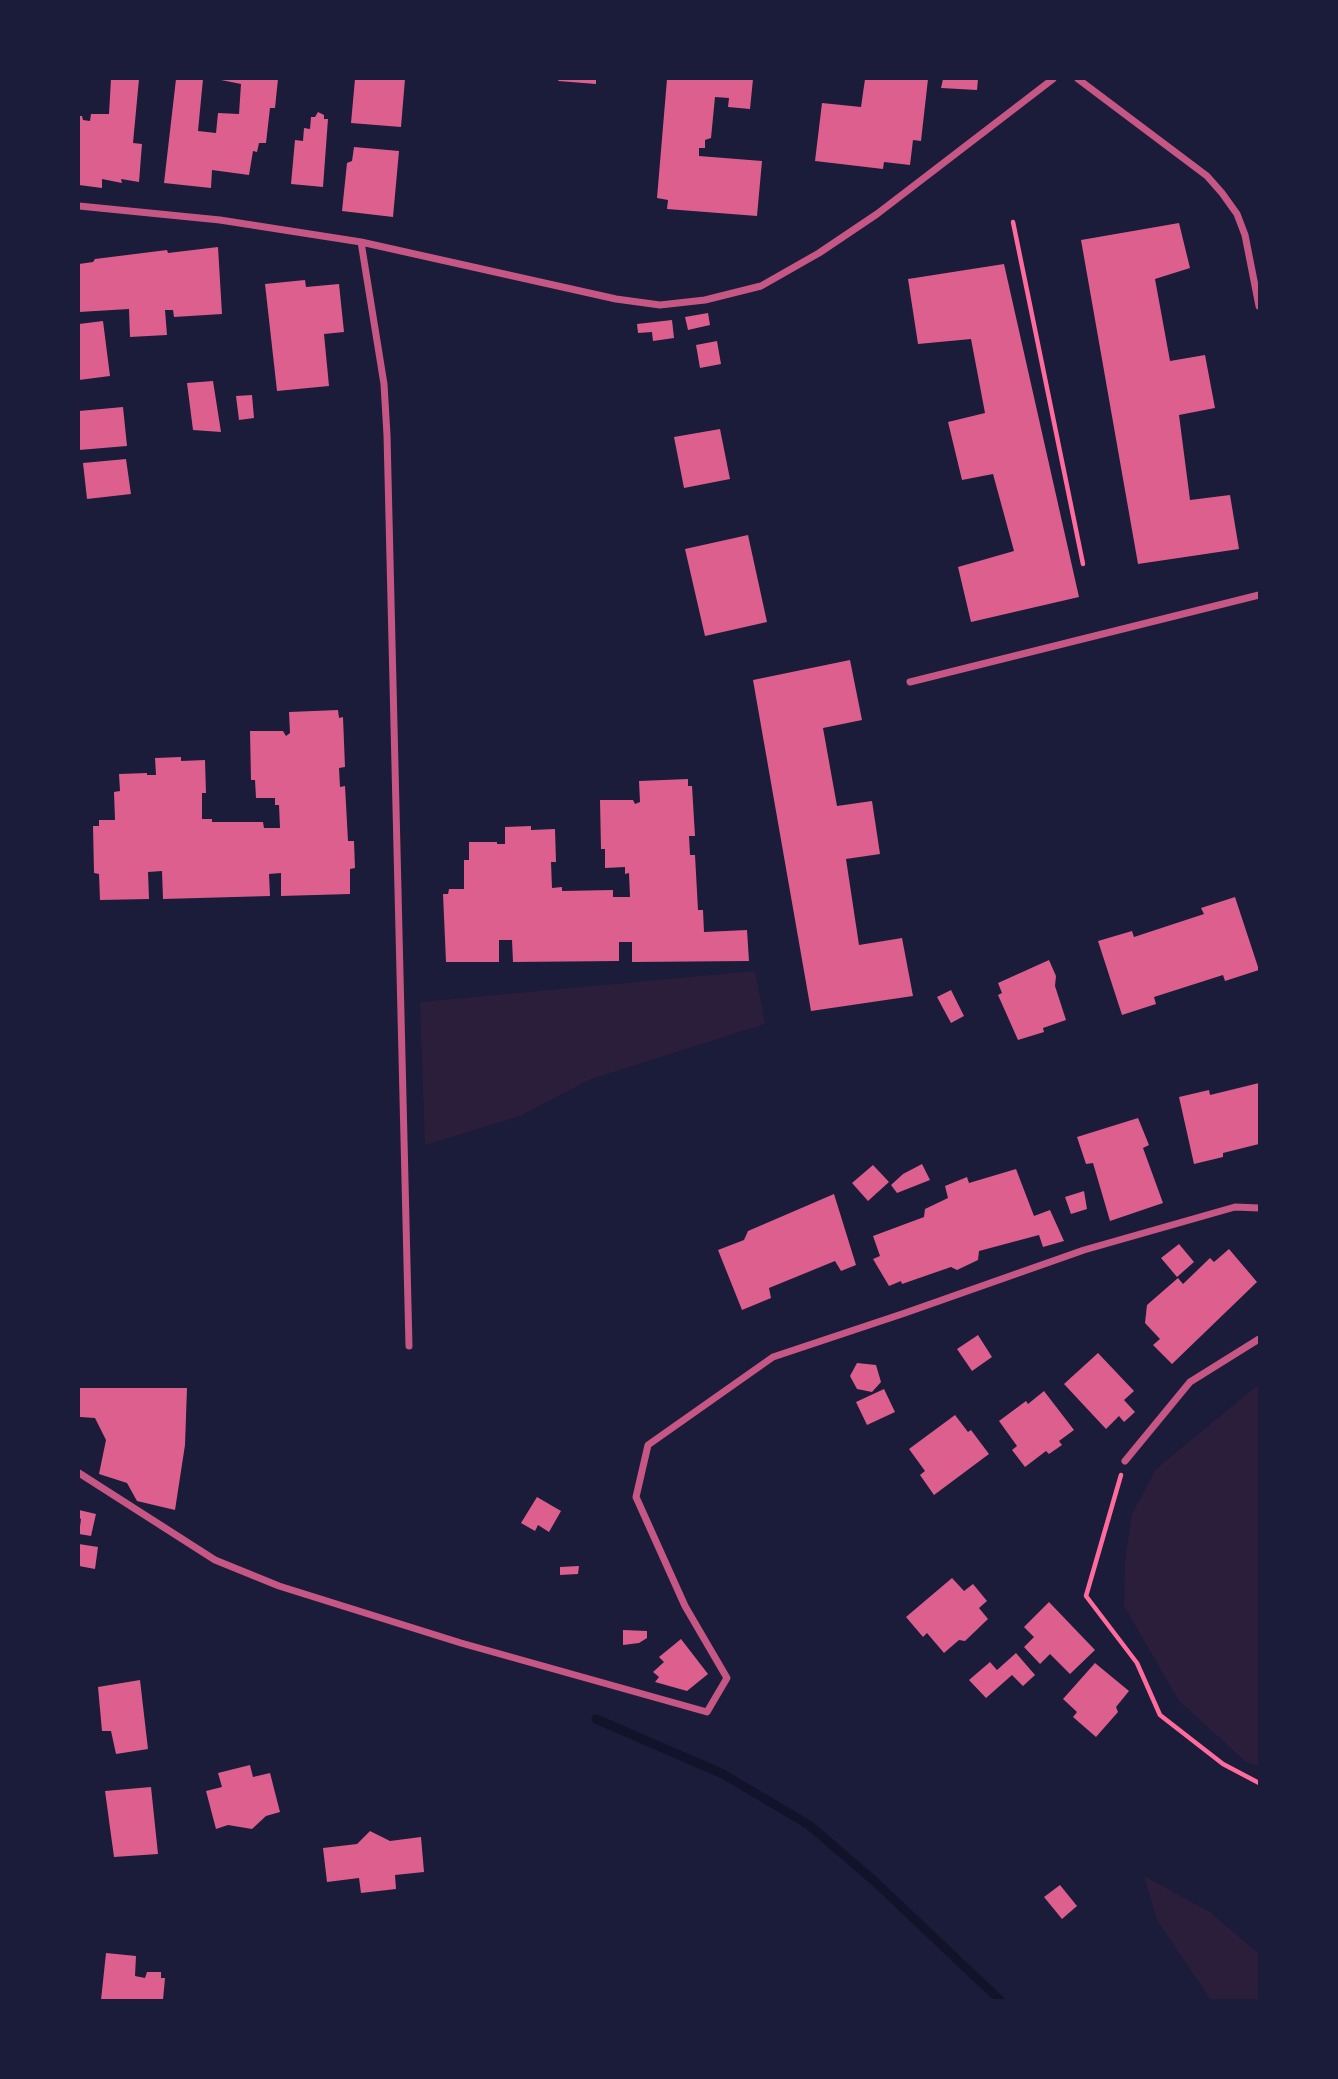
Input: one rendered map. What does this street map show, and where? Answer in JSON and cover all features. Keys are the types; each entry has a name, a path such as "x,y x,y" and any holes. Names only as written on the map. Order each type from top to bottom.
{"street":[{"path":"79,206 220,220 361,242 616,299 660,305 715,298 761,286 819,253 877,214 1053,79"},
{"path":"1078,79 1207,176 1222,193 1237,214 1245,235 1259,306"},
{"path":"361,242 384,384 387,435 409,1346"},
{"path":"910,682 1259,595"},
{"path":"79,1473 215,1560 279,1586 461,1643 707,1712 727,1678 685,1606 636,1497 648,1445 774,1357 1084,1250 1235,1207 1259,1208"},
{"path":"1125,1461 1190,1382 1259,1339"}],"path":[{"path":"1013,222 1083,564"},
{"path":"1125,1461 1086,1596 1137,1662 1160,1715 1223,1764 1259,1783"}],"shaded area":[{"path":"755,971 765,1024 591,1079 520,1116 425,1145 420,1002"},
{"path":"1259,1384 1259,1767 1245,1761 1179,1701 1124,1606 1125,1561 1132,1514 1156,1469"},
{"path":"1144,1876 1210,1912 1259,1954 1259,2000 1211,2000 1157,1920"}],"building":[{"path":"111,79 139,79 133,143 142,144 139,182 121,179 122,183 102,179 102,188 79,185 79,116 90,121 91,114 109,114"},
{"path":"176,79 203,79 198,131 216,133 218,113 239,114 241,84 216,79 278,79 275,108 270,108 266,143 259,143 257,152 253,151 249,175 212,170 211,188 164,183"},
{"path":"355,79 405,79 401,127 351,123"},
{"path":"596,79 596,84 558,81"},
{"path":"667,79 753,79 750,109 728,107 729,98 715,97 711,138 705,140 705,148 699,148 699,156 762,161 757,216 667,209 668,200 657,198"},
{"path":"865,79 928,79 921,141 913,140 910,165 884,162 883,169 815,161 822,103 861,107"},
{"path":"943,79 978,79 977,90 941,88"},
{"path":"318,112 324,115 324,119 328,119 323,187 291,184 295,140 303,141 304,128 310,129 311,117 315,117"},
{"path":"354,147 399,151 393,217 342,211 347,163 352,161"},
{"path":"1179,223 1190,268 1155,279 1170,361 1205,355 1215,408 1179,415 1190,500 1230,495 1239,549 1138,564 1081,240"},
{"path":"218,247 222,314 174,317 173,310 165,310 167,335 130,337 129,309 79,312 79,264 93,262 95,259 167,250 168,253"},
{"path":"1004,264 1079,597 971,622 958,567 1014,551 993,474 962,480 948,422 985,413 971,339 918,344 908,279"},
{"path":"305,280 306,287 339,284 344,332 324,334 329,386 277,391 265,284"},
{"path":"708,313 710,325 688,330 685,317"},
{"path":"672,320 674,338 653,341 652,332 638,333 637,324"},
{"path":"103,321 110,376 79,380 79,324"},
{"path":"717,341 721,364 700,368 696,345"},
{"path":"213,381 221,432 193,430 187,383"},
{"path":"252,395 254,418 239,420 236,396"},
{"path":"123,407 127,446 79,450 79,411"},
{"path":"720,429 730,479 684,488 674,437"},
{"path":"126,459 131,494 87,499 83,463"},
{"path":"748,535 767,622 705,636 685,549"},
{"path":"850,660 862,720 823,728 837,806 872,801 880,854 846,859 859,945 902,938 913,996 811,1011 753,680"},
{"path":"338,710 339,718 343,717 345,767 339,768 340,787 345,786 348,841 354,841 355,868 350,869 350,894 281,896 281,873 269,874 270,896 163,899 162,871 148,872 149,899 100,900 99,874 94,873 93,826 99,826 99,820 115,820 114,792 120,791 119,774 156,775 155,758 205,760 206,793 202,793 202,819 212,819 212,822 263,822 264,828 280,828 279,805 275,805 275,798 256,798 255,780 251,780 250,731 283,731 286,736 290,733 289,712"},
{"path":"688,779 688,786 692,786 695,836 689,836 690,855 695,855 698,910 703,910 704,932 747,930 749,961 632,962 632,942 619,942 619,961 513,962 512,940 499,940 499,962 446,962 443,894 448,894 449,889 464,889 464,860 469,860 469,842 505,844 505,827 555,829 556,862 551,862 552,888 562,887 562,891 613,890 613,897 630,897 629,873 625,874 625,867 605,868 605,849 601,849 600,800 633,800 635,804 640,802 639,781"},
{"path":"1235,897 1259,970 1225,981 1223,975 1154,997 1156,1004 1122,1015 1098,941 1132,931 1134,937 1204,914 1201,908"},
{"path":"1049,960 1056,976 1055,986 1066,1020 1043,1028 1044,1032 1018,1040 998,995 1002,993 998,983"},
{"path":"951,990 964,1016 951,1023 937,997"},
{"path":"1259,1083 1259,1144 1194,1164 1179,1097 1209,1090 1210,1095"},
{"path":"1138,1118 1149,1145 1143,1148 1163,1203 1110,1221 1093,1163 1086,1164 1077,1137"},
{"path":"922,1164 930,1180 897,1193 891,1185 903,1174"},
{"path":"873,1165 889,1182 868,1201 852,1183"},
{"path":"1016,1169 1034,1216 1050,1210 1064,1241 1043,1247 1039,1235 979,1251 978,1260 957,1270 951,1267 889,1286 873,1259 880,1256 873,1236 924,1217 925,1209 948,1198 945,1186 967,1177 969,1183"},
{"path":"1084,1191 1087,1209 1071,1214 1065,1197"},
{"path":"834,1194 856,1265 841,1271 835,1261 769,1288 771,1298 742,1310 718,1250 744,1240 748,1231"},
{"path":"1179,1244 1194,1262 1177,1277 1161,1258"},
{"path":"1229,1249 1257,1282 1172,1364 1153,1345 1160,1339 1145,1323 1147,1305 1178,1278 1183,1284 1210,1258 1214,1262"},
{"path":"978,1335 992,1357 972,1371 957,1349"},
{"path":"1098,1353 1134,1391 1124,1400 1135,1412 1124,1422 1119,1416 1106,1429 1064,1384"},
{"path":"857,1363 876,1365 881,1382 872,1392 857,1389 850,1376"},
{"path":"80,1388 187,1388 185,1445 175,1510 137,1501 127,1483 99,1474 106,1440 95,1418 80,1417"},
{"path":"884,1389 895,1412 867,1425 856,1402"},
{"path":"1044,1391 1074,1430 1059,1441 1062,1445 1049,1454 1046,1451 1025,1467 1012,1450 1017,1446 999,1421"},
{"path":"955,1415 968,1432 971,1430 989,1454 934,1495 920,1475 925,1471 909,1449"},
{"path":"537,1497 561,1511 549,1532 538,1525 535,1531 521,1523"},
{"path":"79,1510 96,1514 91,1536 79,1534"},
{"path":"79,1544 98,1547 95,1569 79,1566"},
{"path":"579,1566 578,1574 560,1575 560,1567"},
{"path":"952,1578 964,1591 973,1584 987,1601 979,1608 988,1619 965,1641 959,1640 944,1653 927,1633 923,1637 906,1617"},
{"path":"1049,1602 1095,1650 1070,1674 1050,1654 1040,1664 1024,1647 1034,1637 1024,1627"},
{"path":"623,1630 647,1631 647,1638 639,1643 623,1645"},
{"path":"681,1639 708,1674 687,1691 655,1682 659,1677 653,1672 664,1662 659,1657"},
{"path":"1016,1653 1035,1675 1023,1686 1012,1675 986,1698 969,1680 990,1662 997,1670"},
{"path":"1095,1663 1129,1691 1116,1707 1118,1712 1096,1737 1073,1717 1077,1712 1063,1699"},
{"path":"140,1680 148,1749 116,1754 111,1731 102,1731 98,1687"},
{"path":"250,1765 253,1777 270,1773 280,1812 266,1816 252,1829 228,1825 216,1829 206,1791 222,1787 218,1773"},
{"path":"151,1787 158,1854 114,1857 105,1791"},
{"path":"370,1831 390,1841 421,1837 424,1872 395,1875 396,1889 361,1893 359,1878 327,1882 323,1848 357,1844"},
{"path":"1060,1885 1077,1906 1062,1919 1044,1897"},
{"path":"106,1953 136,1956 135,1976 145,1978 147,1972 161,1972 161,1978 165,1978 163,2000 101,2000"}],"waterway":[{"path":"596,1719 723,1774 809,1825 872,1879 1000,2000"}]}
